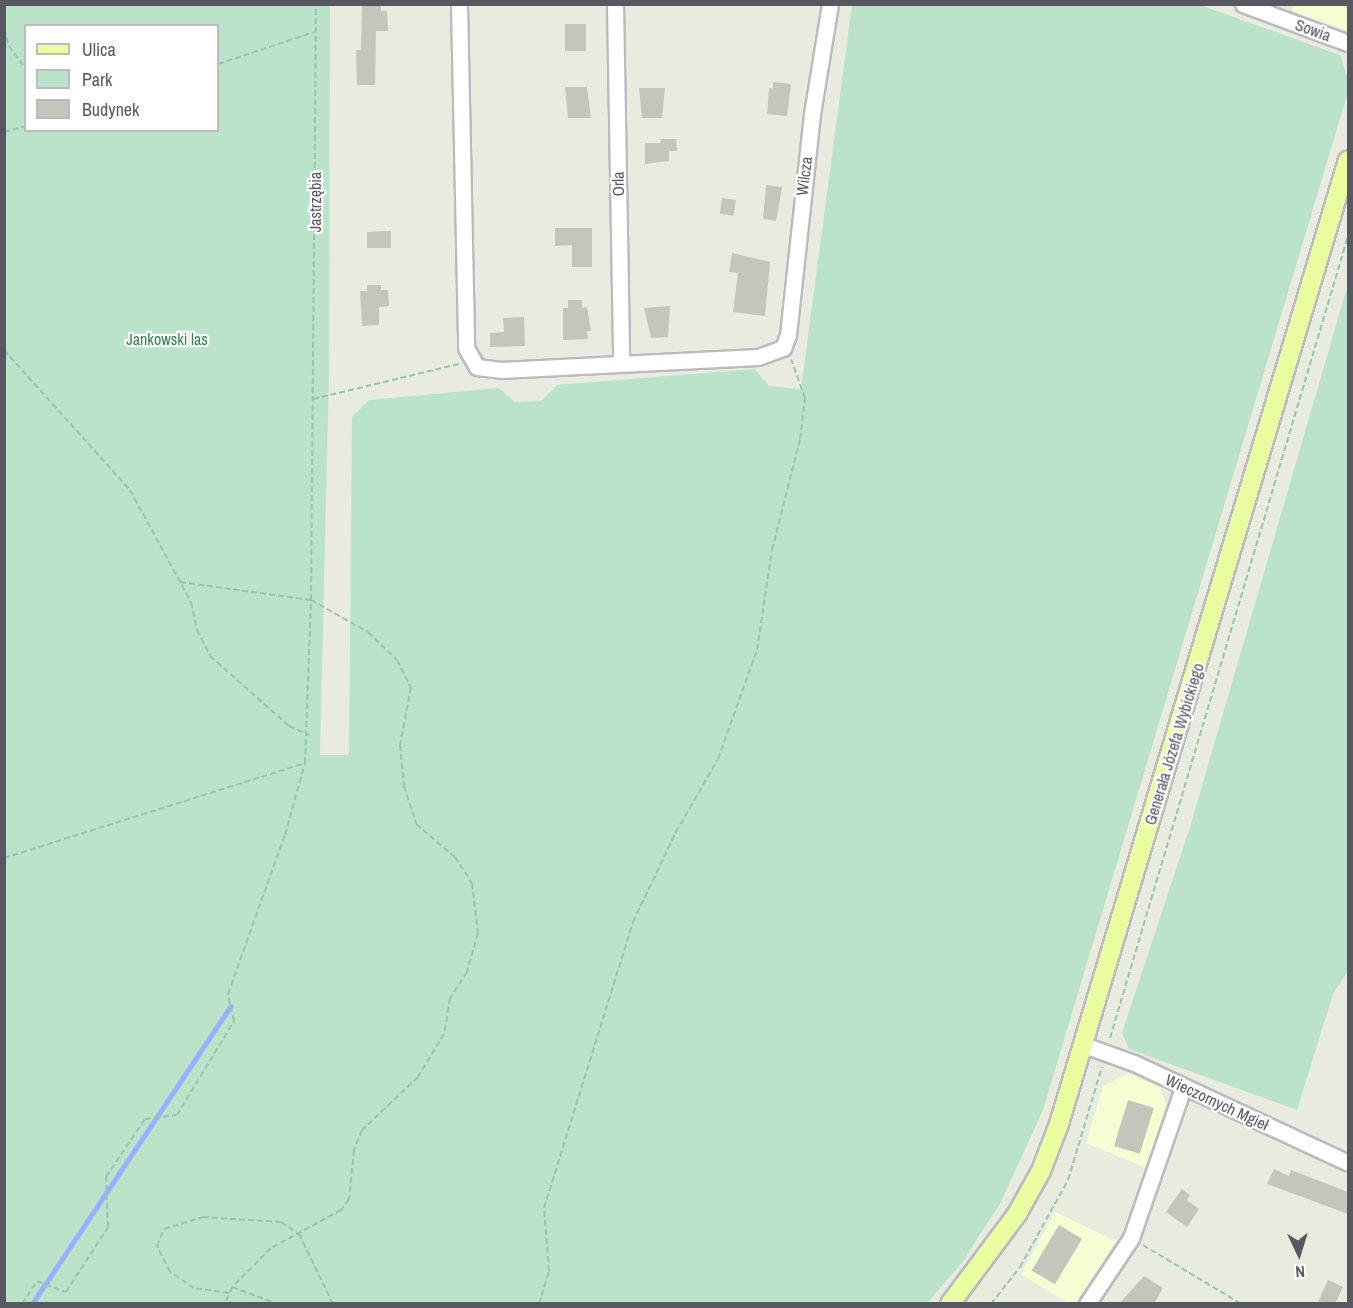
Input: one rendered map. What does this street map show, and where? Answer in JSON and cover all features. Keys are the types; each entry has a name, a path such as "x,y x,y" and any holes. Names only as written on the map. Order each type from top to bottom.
{"main road":[{"name":"Generała Józefa Wybickiego","path":"950,1304 1000,1239 1041,1171 1084,1046 1348,160"}],"street":[{"path":"459,4 466,348 471,362 485,369 501,370 758,357 783,348"},
{"name":"Orla","path":"615,4 621,363"},
{"name":"Wilcza","path":"783,348 788,335 811,125 830,4"},
{"name":"Sowia","path":"1243,4 1348,43"},
{"name":"Wieczornych Mgieł","path":"1084,1046 1106,1052 1348,1162"},
{"path":"1087,1304 1131,1238 1183,1088"}],"path":[{"name":"Jastrzębia","path":"22,1304 38,1281 66,1292 108,1227 106,1177 146,1119 177,1115 234,1021 228,994 281,846 305,763 309,735 314,399 316,4"},
{"path":"4,29 9,46 24,66"},
{"path":"219,64 316,32"},
{"path":"4,132 24,127"},
{"path":"991,1304 1020,1267 1068,1180 1348,236"},
{"path":"539,1304 549,1271 544,1208 633,922 676,832 718,759 757,650 772,550 800,439 805,398 796,368 783,348"},
{"path":"4,350 130,490 180,582 210,656 290,726 309,735"},
{"path":"314,399 471,362"},
{"path":"180,582 311,600 368,632 397,660 411,687 400,745 404,786 416,824 455,858 472,883 478,933 467,972 450,998 444,1034 418,1077 363,1130 354,1150 349,1199 341,1210 271,1248 232,1287 225,1304"},
{"path":"4,858 305,763"},
{"path":"229,1293 194,1288 170,1272 157,1246 164,1229 203,1217 281,1222 299,1234 333,1304"},
{"path":"1131,1238 1241,1304"},
{"path":"232,1287 278,1304"}],"shaded area":[{"path":"1294,5 1348,5 1348,31 1292,11"},
{"path":"1128,1073 1160,1088 1166,1104 1147,1168 1086,1143 1103,1086"},
{"path":"1055,1212 1116,1241 1076,1303 1068,1303 1021,1274"}],"green space":[{"name":"Jankowski las","path":"5,4 330,5 329,376 320,755 349,755 352,417 369,400 499,388 515,402 541,401 557,385 755,369 769,386 801,389 852,5 1200,5 1340,55 1348,78 1348,92 1043,1110 1001,1202 961,1264 927,1303 5,1303"},
{"path":"1348,284 1348,971 1333,994 1297,1110 1129,1049 1122,1033 1190,827"}],"building":[{"path":"362,4 381,4 381,11 387,11 388,31 376,31 375,85 357,85 356,50 361,50"},
{"path":"565,24 586,24 586,51 565,51"},
{"path":"773,82 791,84 787,116 767,114 769,88 773,89"},
{"path":"565,87 587,87 591,118 568,118"},
{"path":"639,88 665,88 662,118 642,118"},
{"path":"660,139 676,139 677,151 669,151 669,161 645,164 645,143 661,143"},
{"path":"766,185 782,187 776,221 763,219"},
{"path":"722,198 736,200 734,216 720,214"},
{"path":"555,228 592,228 592,267 572,267 572,245 555,246"},
{"path":"391,231 391,248 367,248 367,232"},
{"path":"732,253 770,262 765,316 733,312 738,273 729,272"},
{"path":"367,285 381,285 381,290 388,290 389,306 379,307 379,325 362,326 360,291 367,291"},
{"path":"568,300 582,300 582,308 587,307 591,331 587,331 588,339 563,340 563,308 568,308"},
{"path":"670,306 668,337 651,338 644,308"},
{"path":"524,317 525,346 490,347 490,333 504,332 503,318"},
{"path":"1128,1100 1154,1108 1140,1154 1114,1146"},
{"path":"1274,1169 1289,1176 1291,1170 1348,1192 1348,1214 1267,1184"},
{"path":"1182,1189 1190,1195 1187,1200 1199,1209 1187,1227 1166,1212"},
{"path":"1059,1225 1082,1239 1055,1284 1032,1270"},
{"path":"1144,1276 1163,1288 1154,1304 1119,1304"},
{"path":"1328,1280 1343,1287 1335,1304 1317,1304"}],"waterway":[{"path":"32,1304 231,1006"}]}
